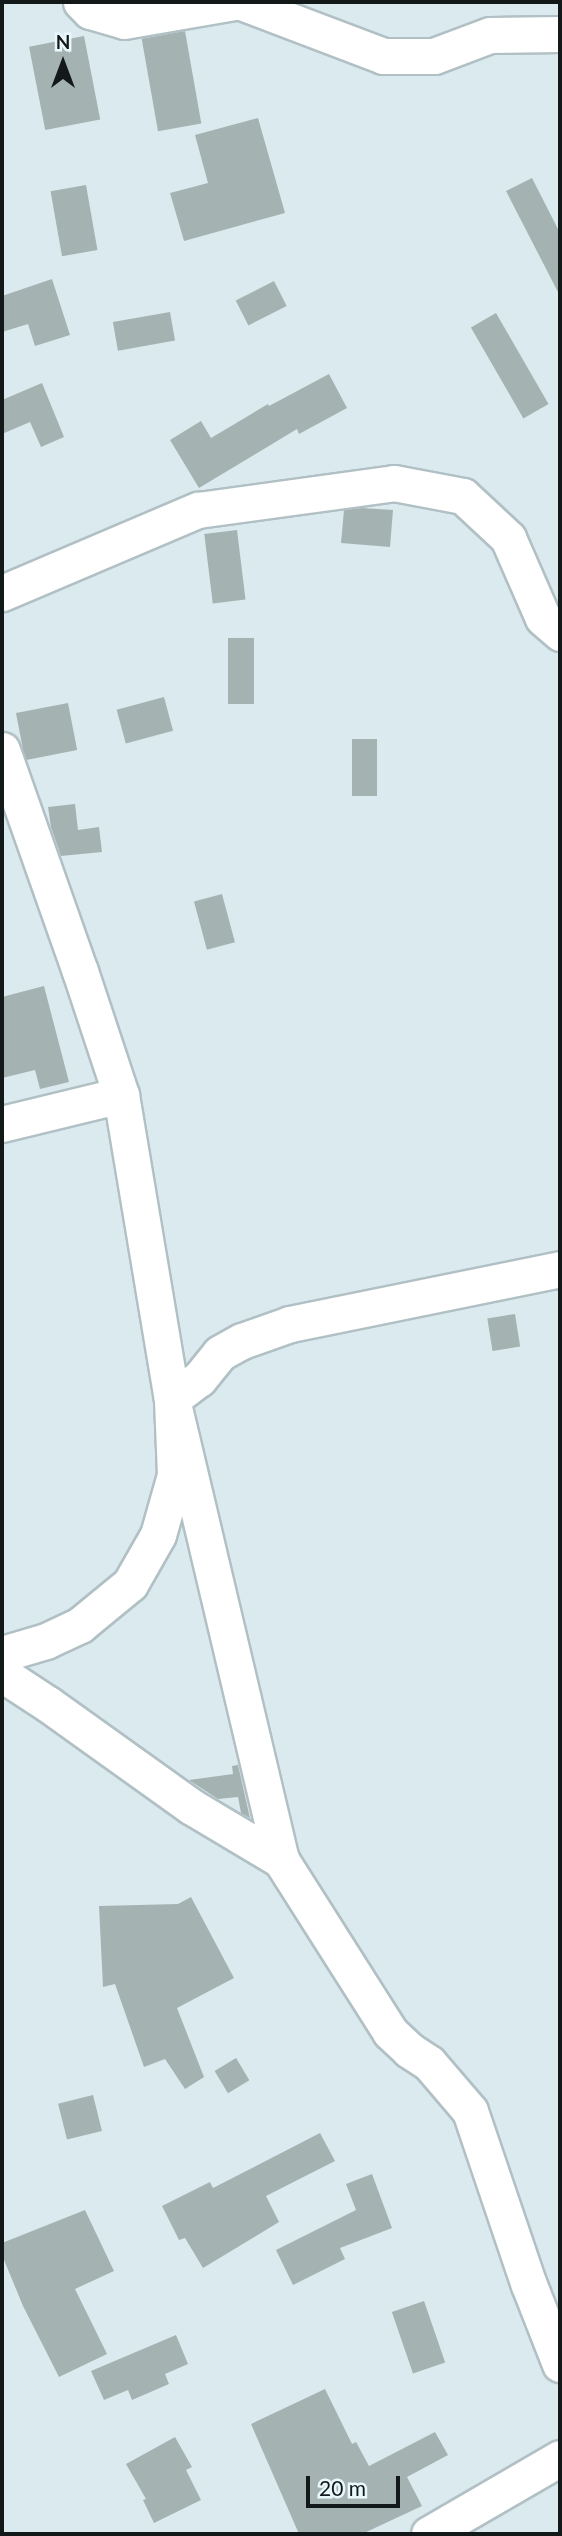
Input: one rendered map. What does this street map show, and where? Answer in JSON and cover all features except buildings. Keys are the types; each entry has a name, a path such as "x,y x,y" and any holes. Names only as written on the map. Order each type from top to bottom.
{"street":[{"path":"81,2 90,11 124,21 234,2"},
{"path":"241,2 383,56 434,56 490,35 560,34"},
{"path":"2,593 198,510 394,483 463,496 508,538 543,618 560,633"},
{"path":"2,750 121,1095 172,1399 281,1860 390,2032 409,2050 429,2063 470,2111 529,2285 560,2364"},
{"path":"2,1124 121,1095"},
{"path":"172,1399 199,1378 220,1353 242,1341 290,1324 560,1269"},
{"path":"2,1654 46,1642 80,1625 130,1584 158,1535 175,1475 172,1399"},
{"path":"2,1674 192,1807 281,1860"},
{"path":"429,2534 560,2458"}]}
